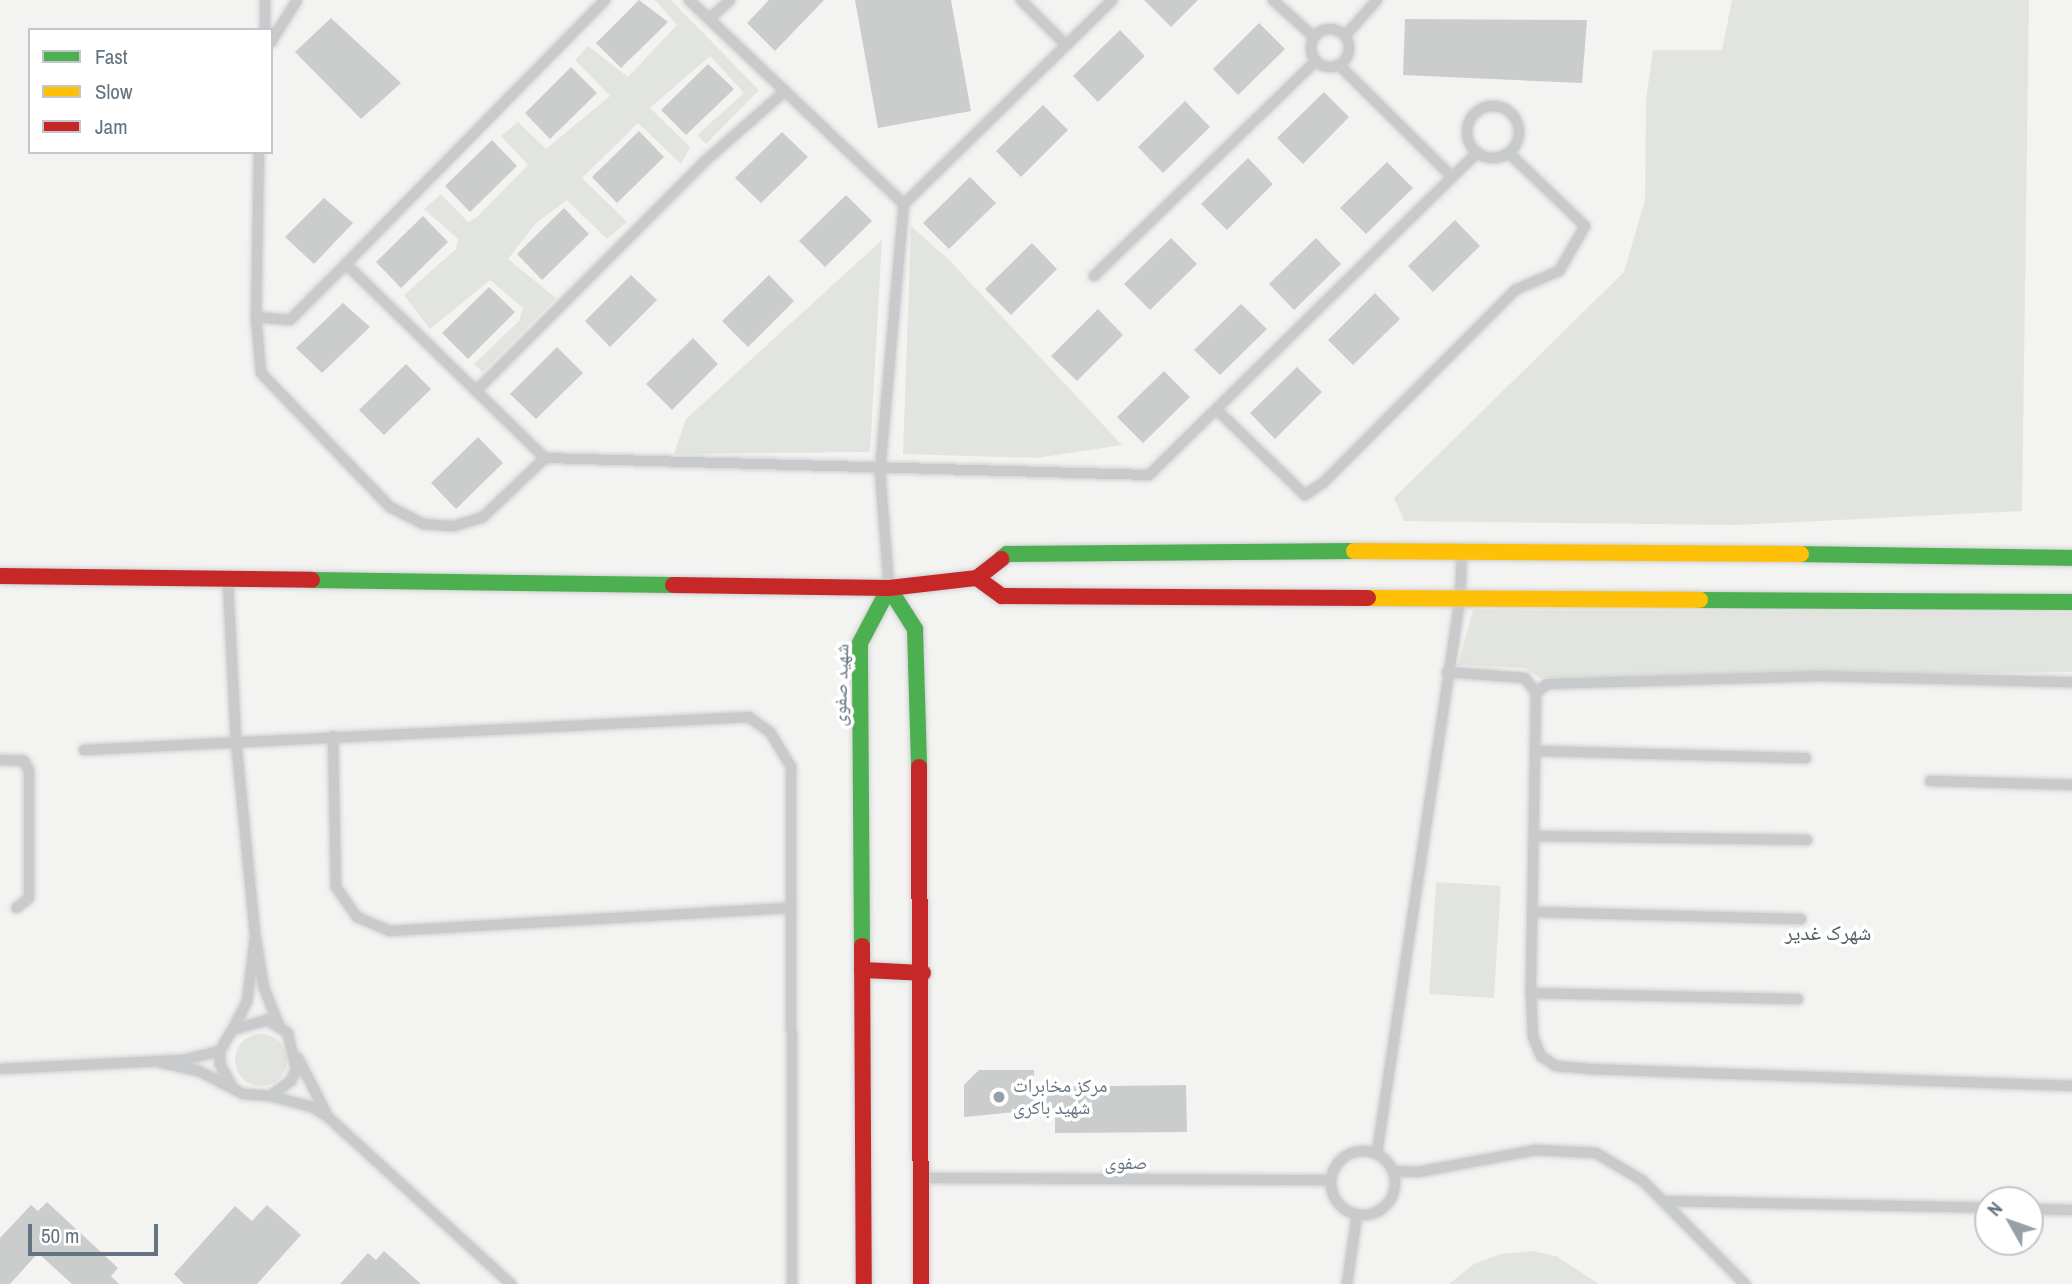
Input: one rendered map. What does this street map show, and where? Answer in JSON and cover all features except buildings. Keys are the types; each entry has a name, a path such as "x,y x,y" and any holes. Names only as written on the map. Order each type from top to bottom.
{"street":[{"path":"0,576 889,588 976,578 1007,554 1462,550 2072,558"},
{"path":"976,578 1002,596 2072,602"},
{"path":"889,588 915,629 923,973 921,1284"},
{"name":"شهید صفوی","path":"864,1284 860,643 889,588"},
{"path":"862,970 923,973"}],"lane":[{"path":"265,0 265,28"},
{"path":"273,39 297,0"},
{"path":"256,317 290,320 605,0"},
{"path":"689,0 904,204"},
{"path":"709,19 730,0"},
{"path":"1021,0 1066,46"},
{"path":"889,588 880,471 904,204 1112,0"},
{"path":"1273,0 1314,37"},
{"path":"1346,35 1377,0"},
{"path":"1316,61 1311,49 1314,37 1330,28 1346,35"},
{"path":"1339,65 1349,52 1346,35"},
{"path":"1316,61 1339,65 1451,176"},
{"path":"1094,276 1316,61"},
{"path":"476,391 704,162 785,91"},
{"path":"1490,105 1507,108 1518,121 1519,138 1509,153 1493,158 1477,153 1466,128 1474,113 1490,105"},
{"path":"346,264 545,458 880,471 1149,475 1218,411 1477,153"},
{"path":"1218,411 1305,495 1323,483 1516,290 1559,271 1585,226 1509,153"},
{"path":"258,154 256,317 261,373 390,507 423,524 454,526 484,517 545,458"},
{"path":"1377,1153 1347,1155 1330,1180 1334,1199 1357,1215 1376,1213 1391,1199 1393,1171 1377,1153 1460,599 1462,550"},
{"path":"228,579 236,740 255,934 264,988 279,1025 328,1117"},
{"path":"1447,672 1505,673 1525,678 1536,693 1531,993 1533,1037 1541,1056 1556,1066 2072,1086"},
{"path":"1536,693 1547,684 1820,676 2072,682"},
{"path":"84,750 236,740 749,717 778,740 791,767 792,1284"},
{"path":"332,736 336,887 357,917 390,931 791,908"},
{"path":"1537,751 1806,758"},
{"path":"0,760 24,761 29,771 29,898 16,908"},
{"path":"1930,781 2072,785"},
{"path":"1534,836 1807,840"},
{"path":"1532,912 1801,919"},
{"path":"232,1087 220,1065 220,1051 247,1002 255,934"},
{"path":"1531,993 1798,999"},
{"path":"232,1030 255,1020 279,1025"},
{"path":"0,1069 159,1062 220,1051"},
{"path":"270,1096 291,1081 297,1056"},
{"path":"159,1062 232,1087 243,1094 270,1096 312,1107 328,1117 511,1284"},
{"path":"1393,1171 1418,1172 1535,1150 1597,1153 1643,1181 1745,1284"},
{"name":"صفوی","path":"922,1178 1330,1180"},
{"path":"1662,1201 1974,1208"},
{"path":"2044,1209 2072,1210"},
{"path":"1347,1284 1357,1215"}],"shaded area":[{"path":"655,0 671,0 759,90 706,144 697,135 744,93 710,56 650,108 690,147 681,164 638,123 582,178 627,222 607,239 567,200 536,223 508,259 556,298 483,372 474,364 519,321 523,308 490,280 430,329 404,295 456,249 458,239 424,209 441,194 468,222 477,217 528,165 501,136 518,122 546,149 610,96 575,60 588,46 628,77 677,25"},
{"path":"1732,0 2029,0 2022,511 1736,525 1404,521 1394,498 1624,272 1645,200 1646,101 1653,50 1722,50"},
{"path":"911,226 949,260 1122,445 1037,458 903,454"},
{"path":"882,240 870,452 674,454 686,419"},
{"path":"1473,610 2072,613 2072,672 1540,678 1525,668 1458,665"},
{"path":"1436,882 1501,886 1494,998 1429,994"},
{"path":"261,1034 271,1036 279,1042 285,1050 285,1070 279,1078 271,1084 261,1086 251,1084 243,1078 237,1070 235,1060 237,1050 243,1042 251,1036"},
{"path":"1532,1251 1556,1256 1599,1284 1449,1284 1474,1264 1501,1254"}],"traffic: fast":[{"path":"1001,559 1007,554 1354,551"},
{"path":"1801,554 2072,558"},
{"path":"312,580 673,585"},
{"path":"862,946 860,643 889,588 915,629 919,767"},
{"path":"1700,600 2072,602"}],"traffic: slow":[{"path":"1354,551 1801,554"},
{"path":"1368,598 1700,600"}],"traffic: jam":[{"path":"673,585 889,588 977,578 1001,559"},
{"path":"0,576 312,580"},
{"path":"977,578 1002,596 1368,598"},
{"path":"919,767 921,1284"},
{"path":"862,946 864,1284"},
{"path":"862,970 923,973"}],"place":[{"name":"مرکز مخابرات شهید باکری","path":"999,1097"}],"district":[{"name":"شهرک غدیر","path":"1828,933"}]}
